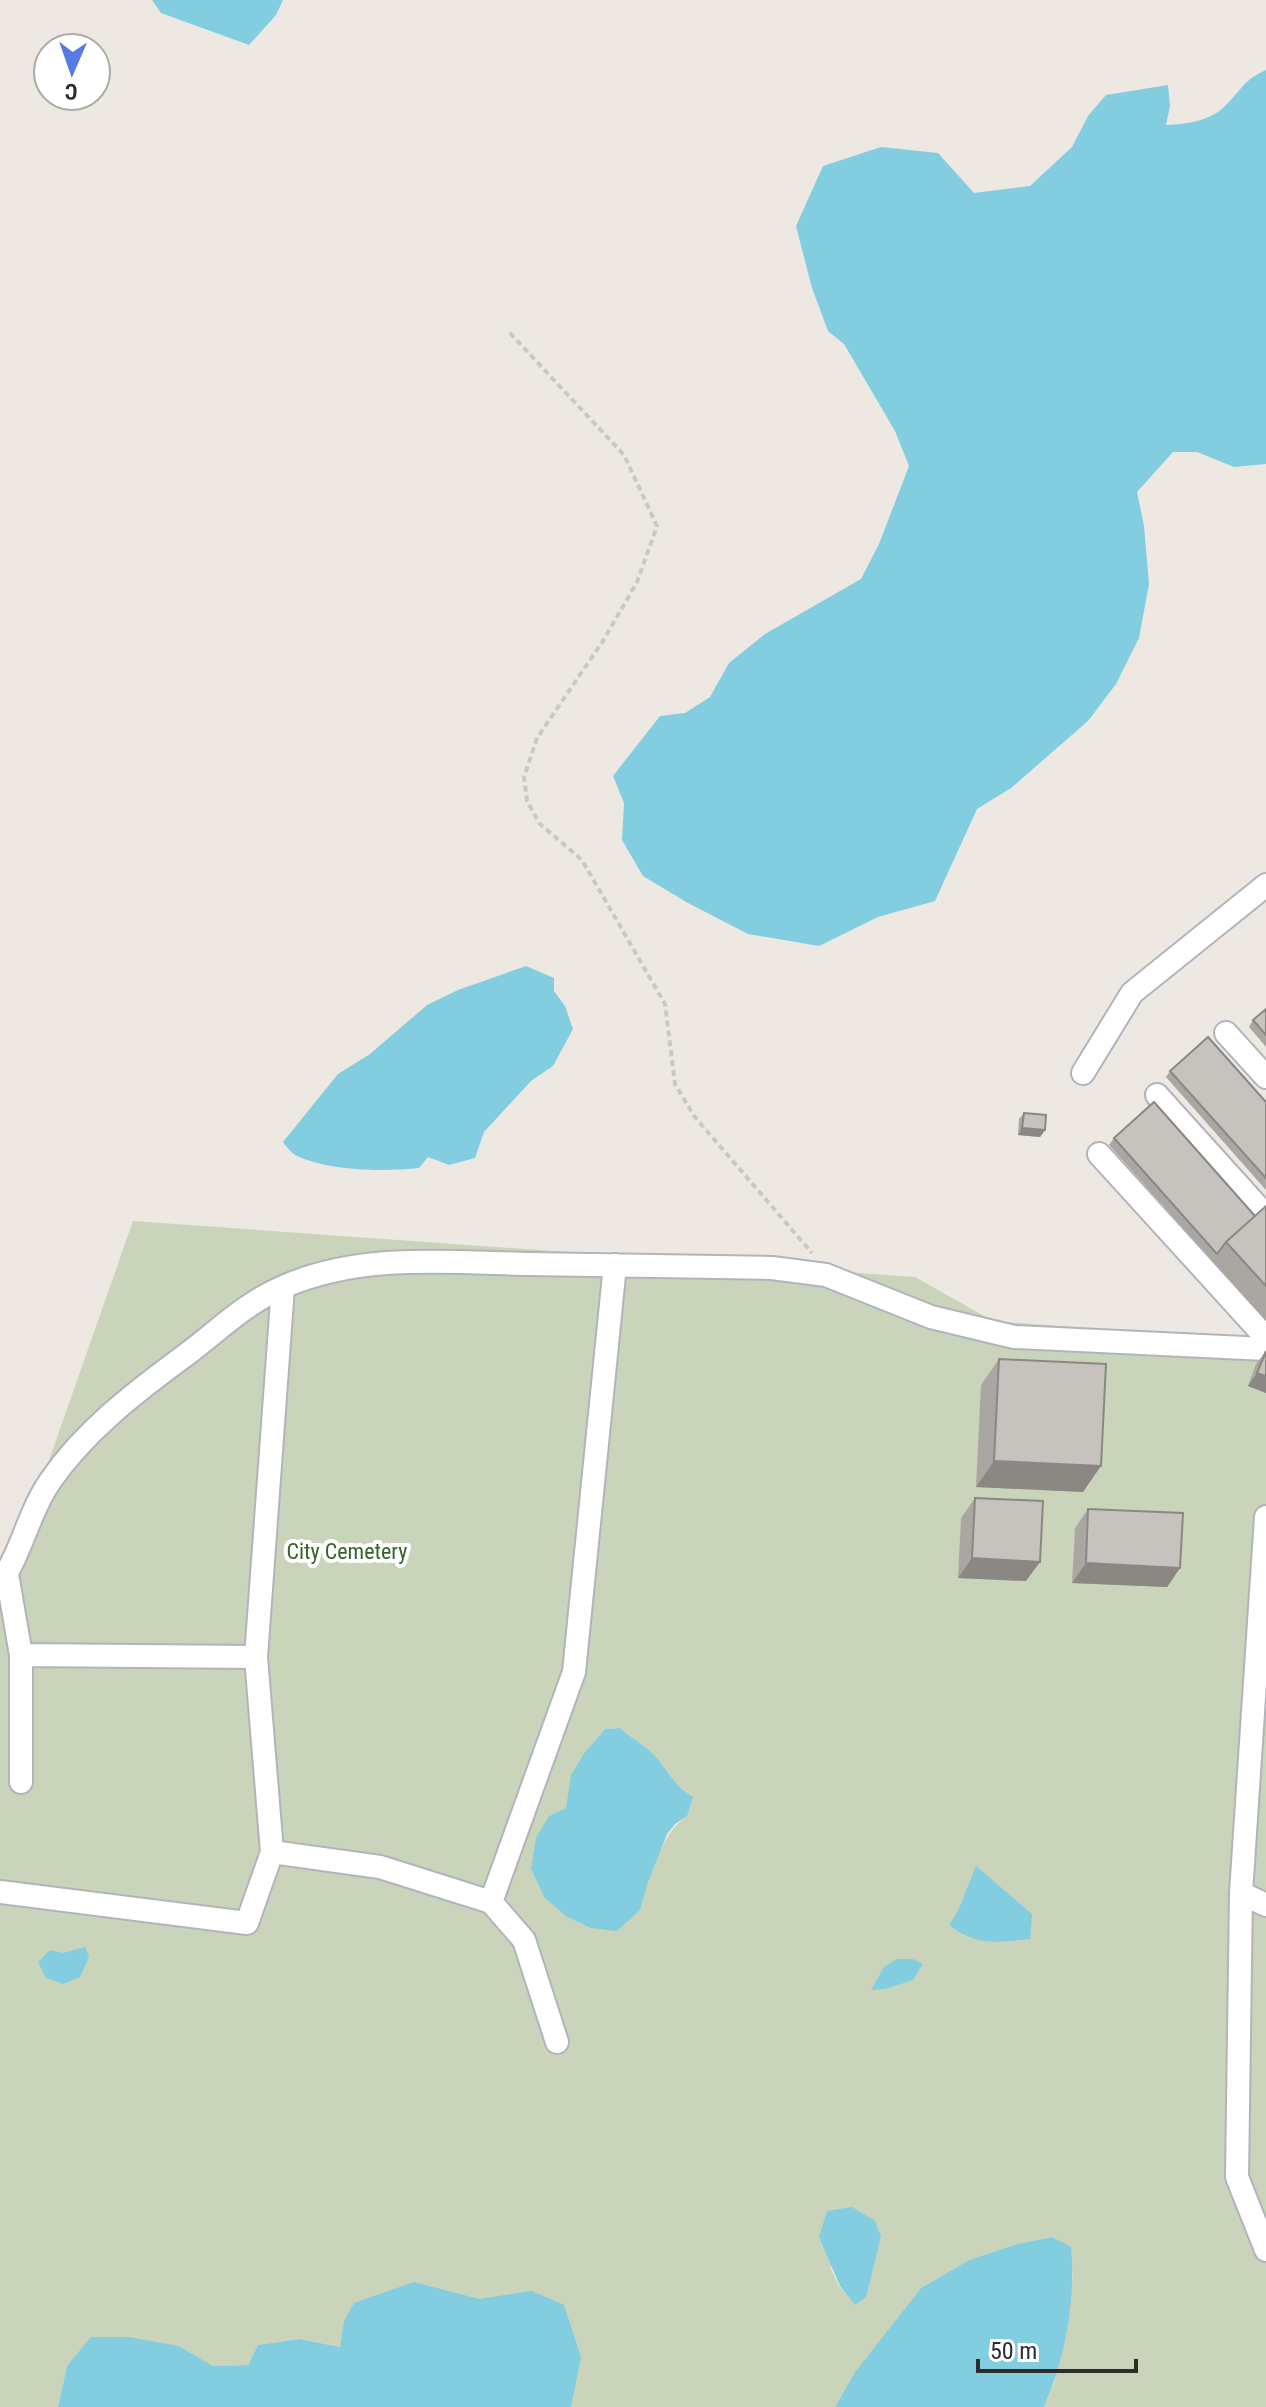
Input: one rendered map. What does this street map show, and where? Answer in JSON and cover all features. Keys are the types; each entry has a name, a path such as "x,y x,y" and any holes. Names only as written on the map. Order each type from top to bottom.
{"lane":[{"path":"1083,1073 1132,993 1266,885"},
{"path":"1226,1033 1266,1077"},
{"path":"1157,1095 1266,1216"},
{"path":"1099,1154 1266,1334"},
{"path":"21,1782 21,1655 3,1578 50,1480 83,1440 144,1386 211,1337 244,1307 283,1287 338,1268 405,1262 772,1268 826,1275 931,1317 1014,1337 1266,1349"},
{"path":"491,1902 574,1672 615,1265"},
{"path":"0,1892 247,1923 272,1852 256,1657 283,1287"},
{"path":"1266,1517 1241,1893 1237,2177 1266,2250"},
{"path":"21,1655 256,1657"},
{"path":"272,1852 380,1867 491,1902 524,1940 557,2042"},
{"path":"1241,1893 1266,1905"}],"path":[{"path":"510,333 624,455 657,526 637,582 603,641 537,738 524,777 527,801 540,824 582,860 665,1004 675,1084 694,1116 805,1245 826,1275"}],"green space":[{"name":"City Cemetery","path":"133,1221 915,1277 993,1321 1266,1339 1266,2407 1044,2407 1054,2383 1067,2327 1073,2274 1052,2237 1017,2244 969,2260 921,2288 855,2372 835,2407 571,2407 532,2292 479,2300 450,2294 344,2321 340,2347 300,2339 258,2345 248,2365 213,2366 179,2346 67,2366 58,2407 0,2407 0,1600","holes":["620,1728 663,1765 687,1816 663,1845 640,1910 549,1816 566,1808 585,1752 605,1729","958,1912 1030,1939 949,1925","881,2238 873,2265 855,2304 839,2286 830,2267"]}],"water":[{"path":"152,0 283,0 276,15 249,45 161,13"},
{"path":"1266,70 1266,464 1234,467 1197,452 1173,452 1137,492 1144,526 1149,584 1139,638 1116,684 1088,721 1011,788 977,809 935,901 878,917 819,946 748,934 643,876 622,840 624,803 613,776 660,716 685,713 710,697 729,663 765,634 861,579 879,544 909,466 895,431 844,344 828,331 812,288 796,226 823,166 881,147 938,153 974,193 1030,186 1072,147 1088,116 1106,95 1168,85 1170,106 1166,125 1191,122 1221,110 1248,81"},
{"path":"526,966 554,978 554,991 565,1006 573,1029 553,1066 531,1081 484,1132 475,1158 449,1165 428,1157 419,1168 357,1169 310,1161 295,1155 283,1142 338,1074 370,1054 427,1005 458,990"},
{"path":"620,1728 650,1751 680,1787 693,1797 687,1816 667,1834 640,1910 617,1931 591,1928 566,1916 545,1898 531,1869 536,1838 549,1816 566,1808 571,1775 585,1752 605,1729"},
{"path":"976,1866 1032,1914 1030,1939 978,1940 949,1925"},
{"path":"85,1947 89,1957 80,1977 63,1984 46,1978 38,1962 50,1950 63,1953"},
{"path":"897,1959 913,1959 923,1964 913,1980 871,1990 884,1967"},
{"path":"852,2207 875,2221 881,2237 866,2297 855,2305 840,2286 819,2237 827,2211"},
{"path":"1052,2237 1071,2247 1072,2288 1063,2349 1044,2407 835,2407 855,2372 921,2288 969,2260 1017,2244"},
{"path":"414,2282 479,2299 532,2291 564,2305 581,2357 571,2407 58,2407 67,2366 91,2337 129,2337 179,2346 213,2366 248,2365 258,2345 300,2339 340,2347 344,2321 354,2303"}],"building":[{"path":"1266,1009 1266,1035 1253,1020"},
{"path":"1208,1037 1266,1102 1266,1178 1170,1071"},
{"path":"1154,1102 1255,1216 1217,1254 1114,1138"},
{"path":"1024,1113 1046,1115 1045,1130 1022,1128"},
{"path":"1266,1206 1266,1286 1226,1242"},
{"path":"1266,1351 1266,1376 1257,1373"},
{"path":"999,1359 1106,1364 1101,1466 994,1461"},
{"path":"975,1498 1043,1501 1040,1562 972,1558"},
{"path":"1088,1509 1183,1513 1180,1568 1086,1563"}]}
